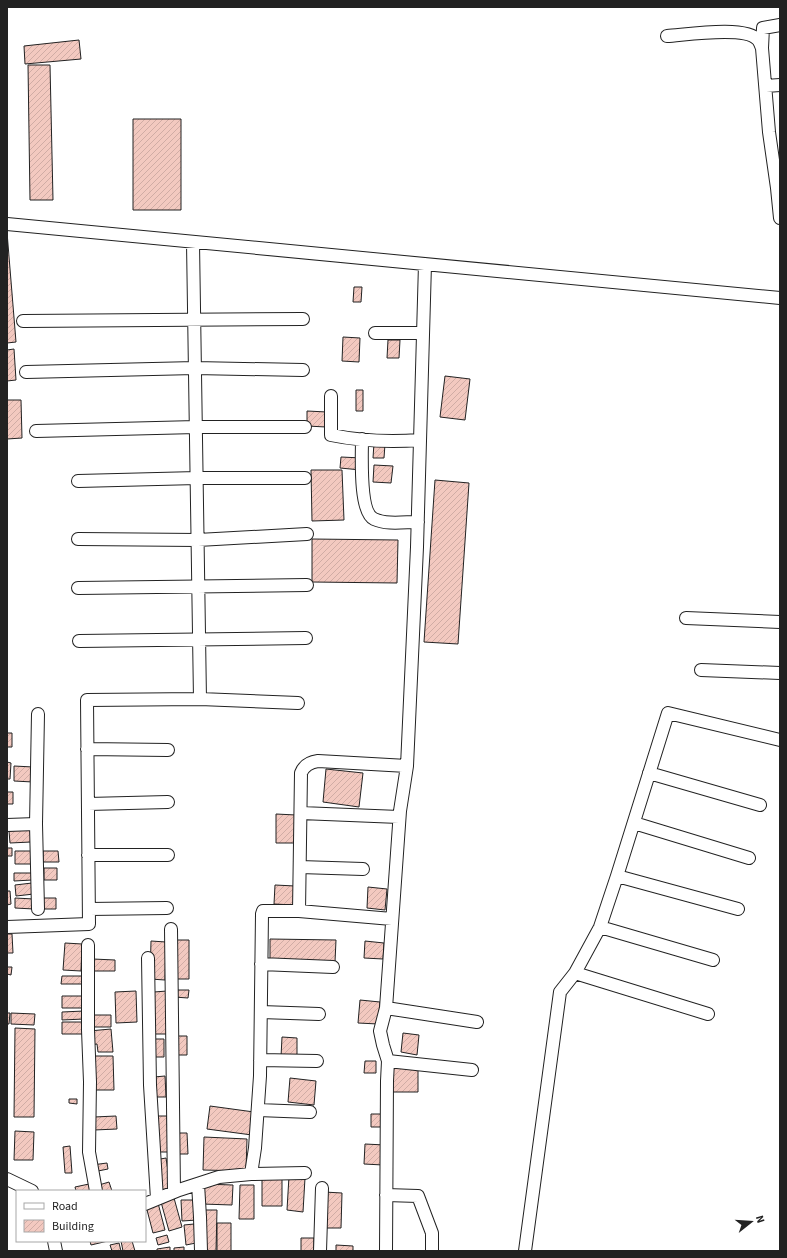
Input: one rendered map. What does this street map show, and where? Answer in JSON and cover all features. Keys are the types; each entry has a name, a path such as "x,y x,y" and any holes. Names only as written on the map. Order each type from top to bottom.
{"street":[{"path":"780,25 763,28 762,48 766,86 775,132 780,218"},
{"path":"667,36 726,31 744,32 758,39 762,48"},
{"path":"766,86 780,85"},
{"path":"7,224 780,298"},
{"path":"193,242 200,699"},
{"path":"386,1251 388,1061 382,1045 380,1031 386,1008 399,817 407,766 418,522 425,264"},
{"path":"23,321 303,319"},
{"path":"375,333 423,333"},
{"path":"26,372 195,368 303,370"},
{"path":"331,396 331,435 391,442 420,440"},
{"path":"36,431 196,427 305,427"},
{"path":"362,439 363,492 366,510 373,519 384,522 418,522"},
{"path":"78,481 197,478 305,478"},
{"path":"78,539 198,540 307,534"},
{"path":"78,588 307,585"},
{"path":"686,618 780,622"},
{"path":"79,641 306,638"},
{"path":"702,670 780,673"},
{"path":"7,927 89,924 87,700 200,699 298,702"},
{"path":"525,1251 560,992 575,973 600,927 634,824 668,713 780,740"},
{"path":"38,714 36,824 38,909"},
{"path":"87,749 168,750"},
{"path":"299,911 301,772 303,769 313,762 343,761 407,766"},
{"path":"649,773 760,806"},
{"path":"88,804 168,802"},
{"path":"301,813 399,817"},
{"path":"7,825 36,824"},
{"path":"634,824 749,858"},
{"path":"88,855 168,855"},
{"path":"300,867 363,869"},
{"path":"617,876 738,909"},
{"path":"88,909 167,908"},
{"path":"251,1174 258,1110 263,911 299,911 392,919"},
{"path":"600,927 713,960"},
{"path":"171,929 174,1192"},
{"path":"88,945 88,1030 90,1082 89,1152 96,1190"},
{"path":"148,958 150,1086 157,1199"},
{"path":"261,964 333,967"},
{"path":"575,973 708,1014"},
{"path":"386,1008 477,1022"},
{"path":"261,1012 319,1014"},
{"path":"260,1060 317,1061"},
{"path":"388,1061 472,1070"},
{"path":"258,1110 310,1112"},
{"path":"146,1204 174,1192 219,1177 251,1174 305,1173"},
{"path":"7,1179 30,1190"},
{"path":"198,1184 201,1251"},
{"path":"320,1251 322,1188"},
{"path":"386,1194 418,1196 432,1233 432,1251"}],"building":[{"path":"79,40 81,59 25,64 24,46"},
{"path":"28,65 50,65 53,200 30,200"},
{"path":"133,119 181,119 181,210 133,210"},
{"path":"7,232 16,342 7,343"},
{"path":"354,287 362,287 361,302 353,302"},
{"path":"343,337 360,338 359,362 342,361"},
{"path":"388,340 400,340 399,358 387,358"},
{"path":"14,349 16,380 7,381 7,350"},
{"path":"445,376 470,379 465,420 440,417"},
{"path":"356,390 363,390 363,411 356,411"},
{"path":"7,400 21,400 22,438 7,439"},
{"path":"307,411 327,412 326,427 307,426"},
{"path":"374,443 385,444 384,458 373,458"},
{"path":"341,457 362,458 361,470 340,468"},
{"path":"374,465 393,466 391,483 373,482"},
{"path":"311,470 342,470 344,520 312,521"},
{"path":"435,480 469,483 458,644 424,642"},
{"path":"312,539 398,540 397,583 312,582"},
{"path":"7,733 12,733 12,747 7,747"},
{"path":"7,762 11,763 10,779 7,779"},
{"path":"14,766 33,767 33,782 14,781"},
{"path":"326,769 363,773 359,807 323,802"},
{"path":"7,792 13,792 13,804 7,804"},
{"path":"276,814 296,815 295,843 276,843"},
{"path":"30,829 31,842 10,843 9,831"},
{"path":"7,848 12,848 12,856 7,856"},
{"path":"15,851 33,851 33,864 15,864"},
{"path":"43,851 58,851 59,862 43,862"},
{"path":"44,868 57,868 57,880 44,880"},
{"path":"14,873 32,873 32,880 14,881"},
{"path":"32,883 34,894 16,896 15,885"},
{"path":"275,885 295,886 294,905 274,904"},
{"path":"368,887 387,889 385,910 367,908"},
{"path":"7,891 10,891 11,904 7,905"},
{"path":"15,898 34,899 34,909 15,908"},
{"path":"41,898 56,898 56,909 42,909"},
{"path":"7,934 12,934 13,953 7,953"},
{"path":"270,939 336,940 335,962 270,960"},
{"path":"176,940 189,940 189,979 176,979"},
{"path":"151,941 166,942 165,980 150,979"},
{"path":"365,941 384,943 383,959 364,958"},
{"path":"65,943 82,944 81,971 63,970"},
{"path":"93,959 115,960 115,971 92,971"},
{"path":"7,967 12,967 11,975 7,974"},
{"path":"62,976 83,976 83,984 61,984"},
{"path":"174,990 189,990 188,998 174,997"},
{"path":"136,991 137,1022 116,1023 115,992"},
{"path":"167,991 167,1034 155,1034 154,992"},
{"path":"62,996 84,996 84,1008 62,1008"},
{"path":"360,1000 380,1002 378,1024 358,1023"},
{"path":"84,1011 84,1019 62,1020 62,1012"},
{"path":"7,1013 10,1013 9,1024 7,1024"},
{"path":"11,1013 35,1014 34,1025 11,1024"},
{"path":"92,1015 111,1015 111,1027 92,1027"},
{"path":"62,1022 83,1022 83,1034 62,1034"},
{"path":"15,1028 35,1029 34,1117 14,1117"},
{"path":"111,1029 113,1052 98,1052 97,1044 89,1045 89,1031"},
{"path":"403,1033 419,1035 417,1055 401,1052"},
{"path":"177,1036 187,1036 187,1055 177,1055"},
{"path":"282,1037 297,1038 297,1058 281,1057"},
{"path":"152,1039 164,1039 164,1057 152,1057"},
{"path":"91,1056 113,1056 114,1090 91,1090"},
{"path":"365,1061 376,1061 376,1073 364,1073"},
{"path":"391,1067 418,1067 418,1092 391,1092"},
{"path":"165,1076 166,1097 155,1097 154,1077"},
{"path":"290,1078 316,1081 314,1105 288,1102"},
{"path":"69,1099 77,1099 77,1104 69,1103"},
{"path":"210,1106 254,1112 252,1135 207,1129"},
{"path":"371,1114 383,1114 383,1127 371,1127"},
{"path":"116,1116 117,1129 94,1130 94,1117"},
{"path":"156,1116 167,1116 168,1152 158,1152"},
{"path":"15,1131 34,1132 33,1160 14,1160"},
{"path":"176,1133 187,1133 188,1154 177,1154"},
{"path":"204,1137 247,1139 246,1171 203,1170"},
{"path":"365,1144 385,1145 383,1165 364,1164"},
{"path":"70,1146 72,1173 65,1173 63,1147"},
{"path":"166,1158 171,1190 159,1191 155,1160"},
{"path":"107,1163 108,1169 93,1172 92,1165"},
{"path":"262,1176 282,1176 282,1206 262,1206"},
{"path":"289,1176 305,1178 303,1212 287,1210"},
{"path":"109,1182 112,1190 100,1190 99,1185"},
{"path":"89,1184 91,1190 76,1190 75,1187"},
{"path":"203,1184 233,1185 232,1205 202,1204"},
{"path":"240,1185 254,1185 254,1219 239,1219"},
{"path":"324,1192 342,1193 341,1228 323,1228"},
{"path":"174,1198 182,1227 169,1231 161,1202"},
{"path":"181,1200 196,1200 197,1220 182,1221"},
{"path":"158,1203 165,1230 153,1233 146,1206"},
{"path":"203,1210 217,1210 216,1251 203,1251"},
{"path":"217,1223 231,1223 231,1251 217,1251"},
{"path":"194,1224 196,1243 186,1245 184,1225"},
{"path":"167,1235 169,1242 158,1245 156,1238"},
{"path":"301,1238 314,1238 314,1251 301,1251"},
{"path":"90,1242 104,1242 91,1245"},
{"path":"121,1242 132,1242 135,1251 123,1251"},
{"path":"119,1243 121,1251 112,1251 110,1245"},
{"path":"336,1245 353,1246 353,1251 336,1251"},
{"path":"170,1247 170,1251 157,1251 157,1249"},
{"path":"184,1247 184,1251 174,1251 174,1248"}]}
